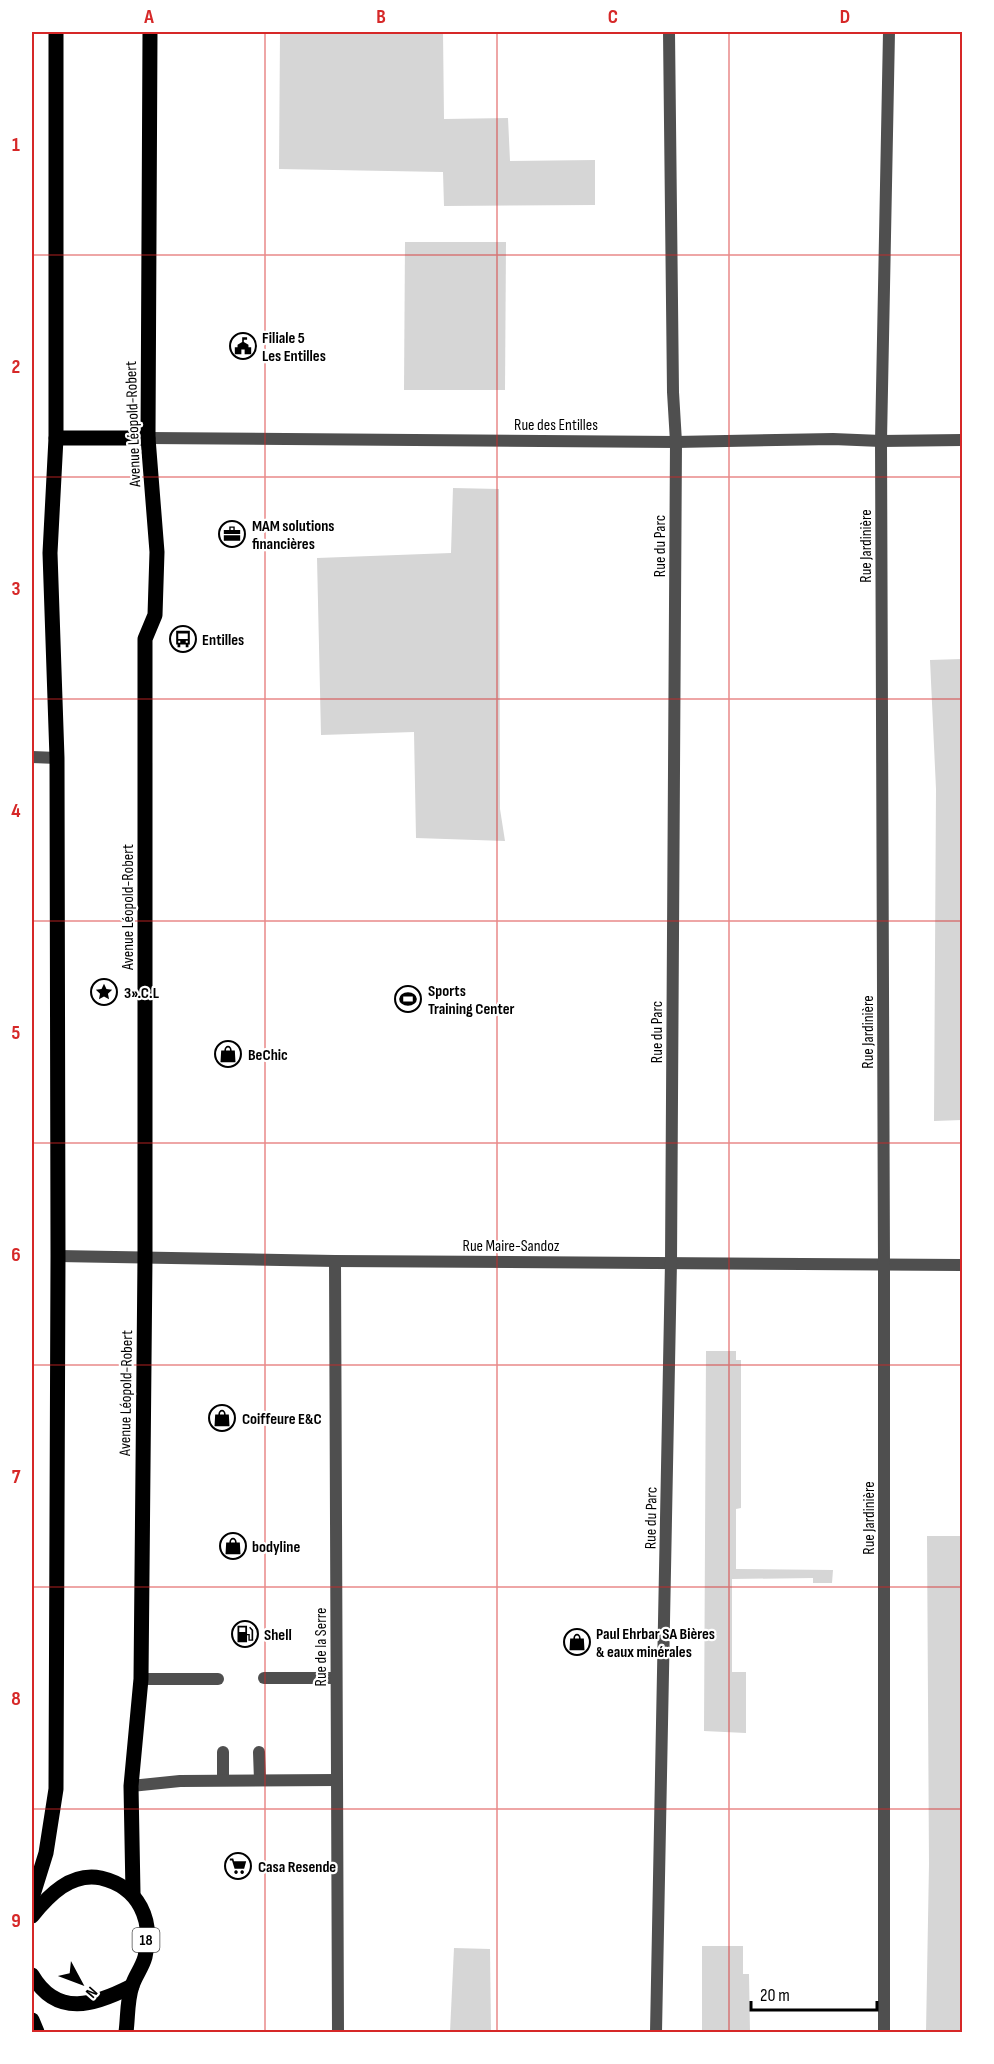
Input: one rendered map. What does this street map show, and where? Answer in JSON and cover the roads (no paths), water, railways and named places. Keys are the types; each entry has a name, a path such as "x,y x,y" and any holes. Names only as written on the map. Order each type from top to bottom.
{"main road":[{"path":"32,1898 46,1852 56,1790 57,758 50,553 56,438 56,32"},
{"name":"Avenue Léopold-Robert","path":"126,2032 132,1986 145,1955 147,1929 142,1910 133,1893 131,1786 141,1679 145,1257 145,639 155,615 156,552 148,438 150,32"},
{"path":"56,438 148,438"},
{"path":"32,1916 55,1891 77,1879 91,1877 113,1881 133,1893"},
{"path":"32,1975 38,1986 55,2001 68,2004 100,2001 132,1986"},
{"path":"32,2020 37,2032"}],"street":[{"name":"Rue du Parc","path":"656,2032 672,1262 676,442 669,32"},
{"name":"Rue Jardinière","path":"884,2032 881,441 889,32"},
{"name":"Rue des Entilles","path":"148,438 676,442 833,439 963,440"},
{"path":"32,757 57,758"},
{"name":"Rue Maire-Sandoz","path":"58,1256 335,1261 963,1265"},
{"name":"Rue de la Serre","path":"335,1261 338,2032"},
{"path":"264,1678 336,1678"},
{"path":"141,1679 218,1679"},
{"path":"223,1752 223,1780"},
{"path":"259,1752 260,1780"},
{"path":"131,1786 180,1781 337,1780"}],"place":[{"name":"Filiale 5 Les Entilles","path":"243,346"},
{"name":"MAM solutions financières","path":"232,534"},
{"name":"Entilles","path":"183,639"},
{"name":"3».C.L","path":"104,992"},
{"name":"Sports Training Center","path":"408,999"},
{"name":"BeChic","path":"228,1054"},
{"name":"Coiffeure E&C","path":"222,1418"},
{"name":"bodyline","path":"233,1546"},
{"name":"Shell","path":"245,1634"},
{"name":"Paul Ehrbar SA Bières & eaux minérales","path":"577,1642"},
{"name":"Casa Resende","path":"238,1866"}]}
